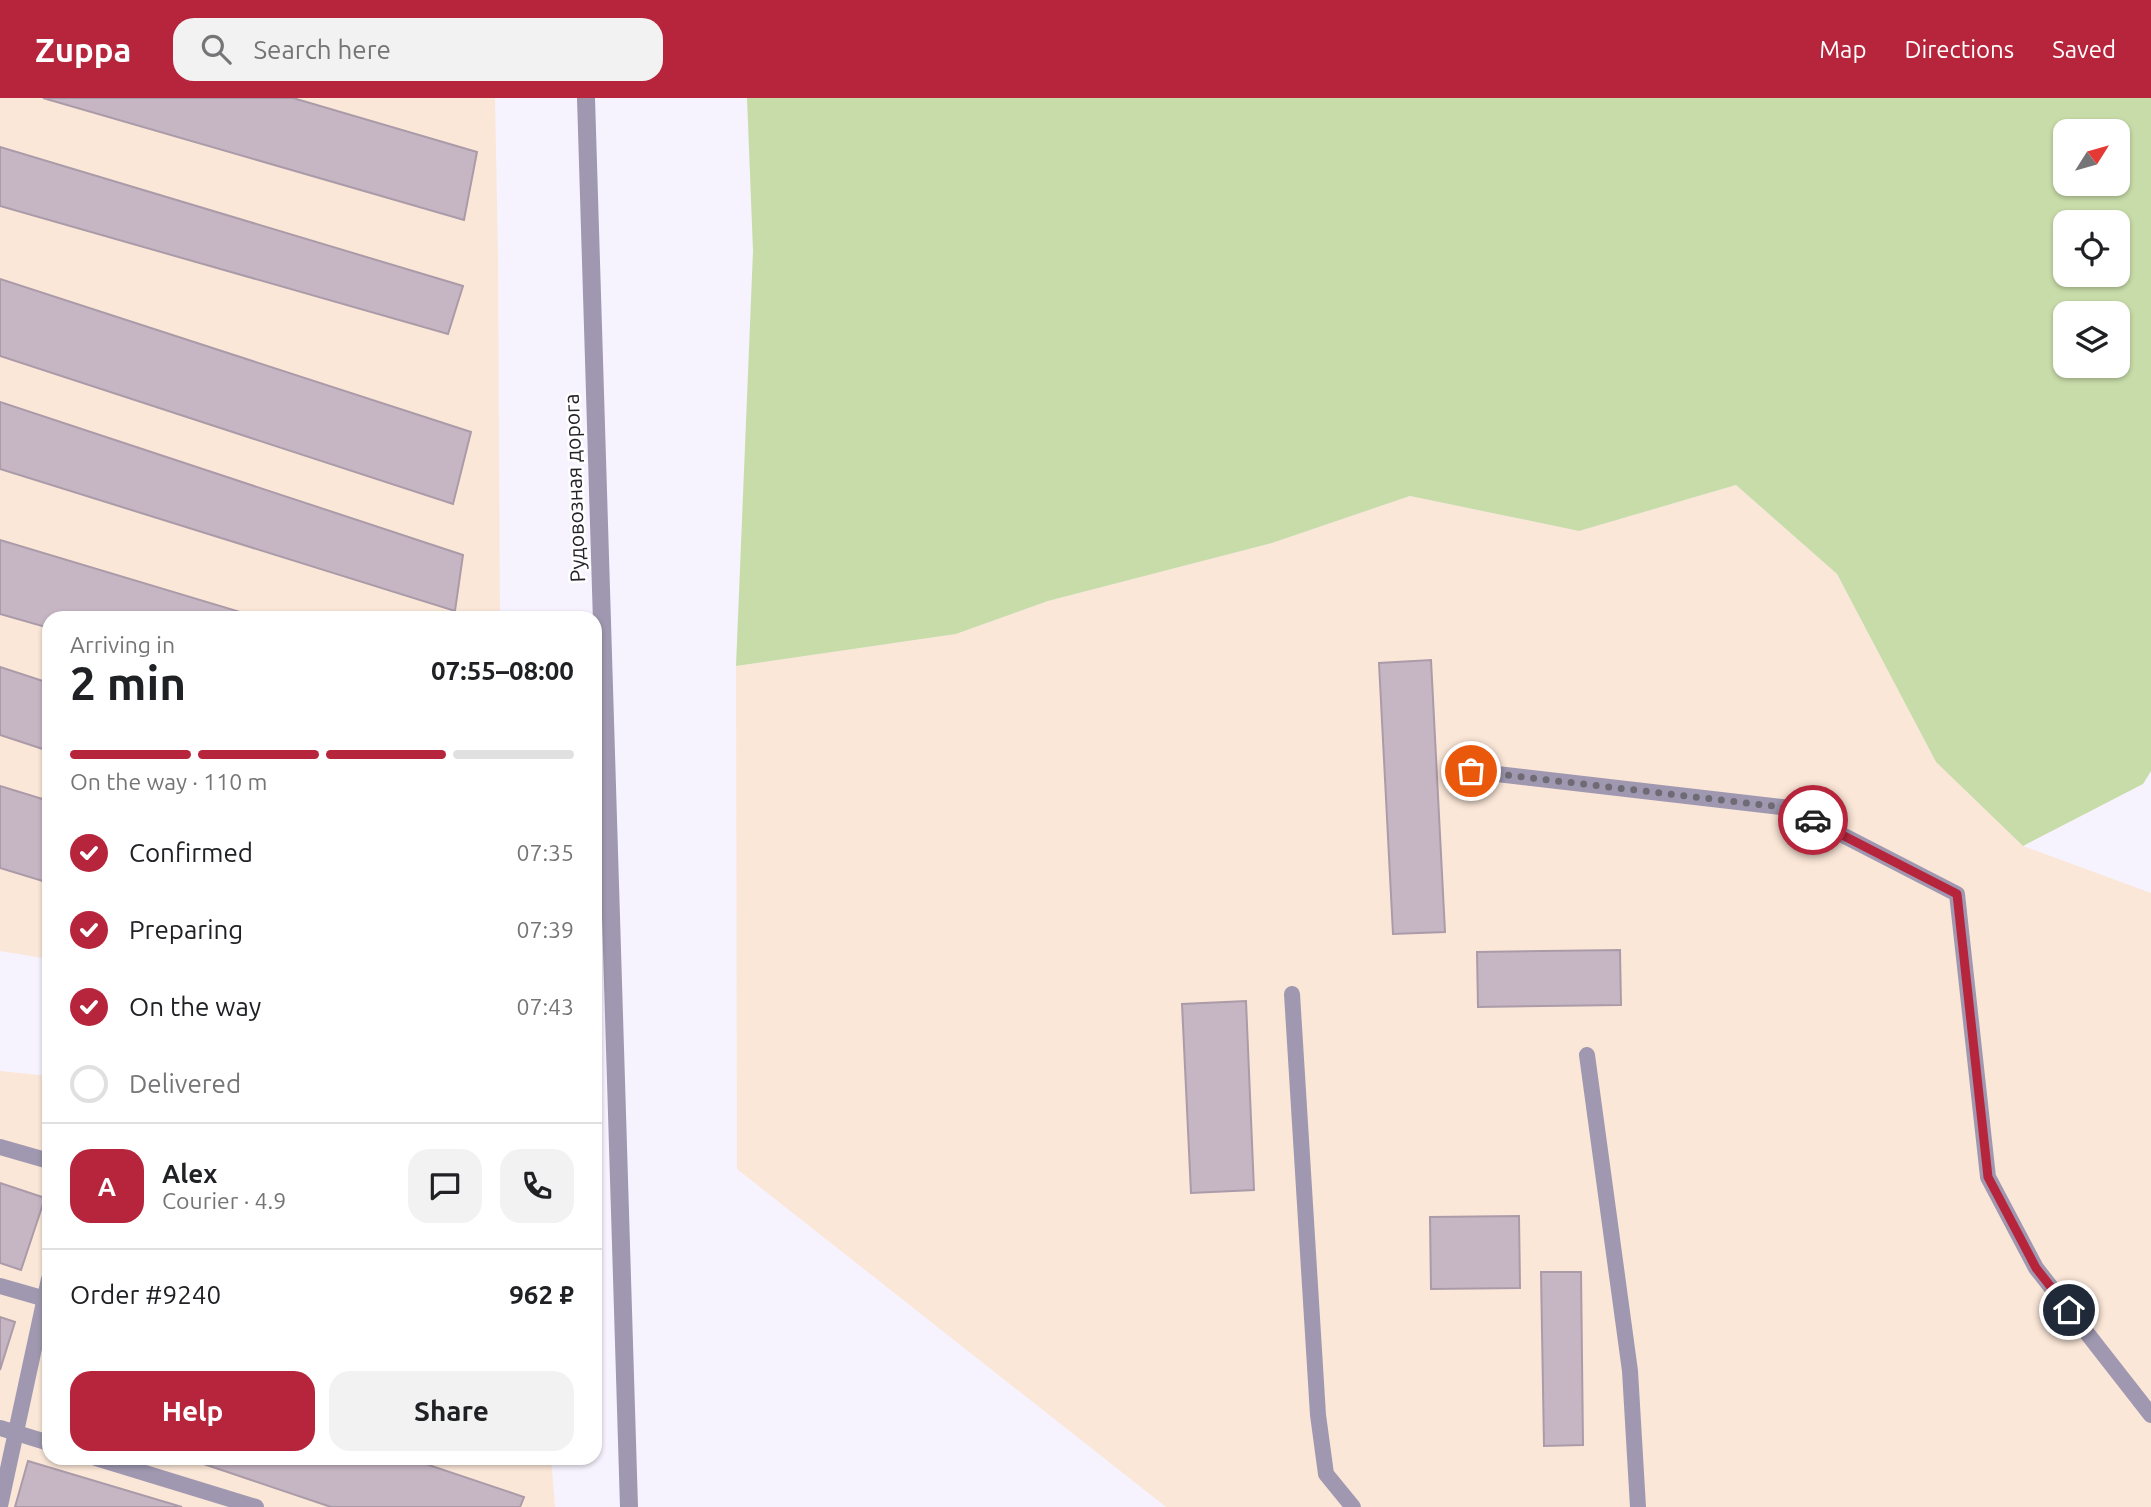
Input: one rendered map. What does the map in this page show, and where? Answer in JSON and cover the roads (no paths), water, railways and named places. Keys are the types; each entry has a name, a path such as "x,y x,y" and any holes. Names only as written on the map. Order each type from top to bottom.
{"street":[{"name":"Рудовозная дорога","path":"586,98 602,611"},
{"name":"Рудовозная дорога","path":"602,622 629,1507"}],"lane":[{"path":"1471,771 1790,808 1957,894 1988,1177 2036,1268 2151,1415"},
{"path":"1292,995 1318,1415 1326,1474 1353,1507"},
{"path":"1587,1055 1630,1371 1638,1507"},
{"path":"0,1147 42,1159"},
{"path":"0,1286 42,1299"},
{"path":"0,1506 8,1431 42,1317"},
{"path":"8,1431 42,1441"},
{"path":"119,1465 256,1507"}]}
